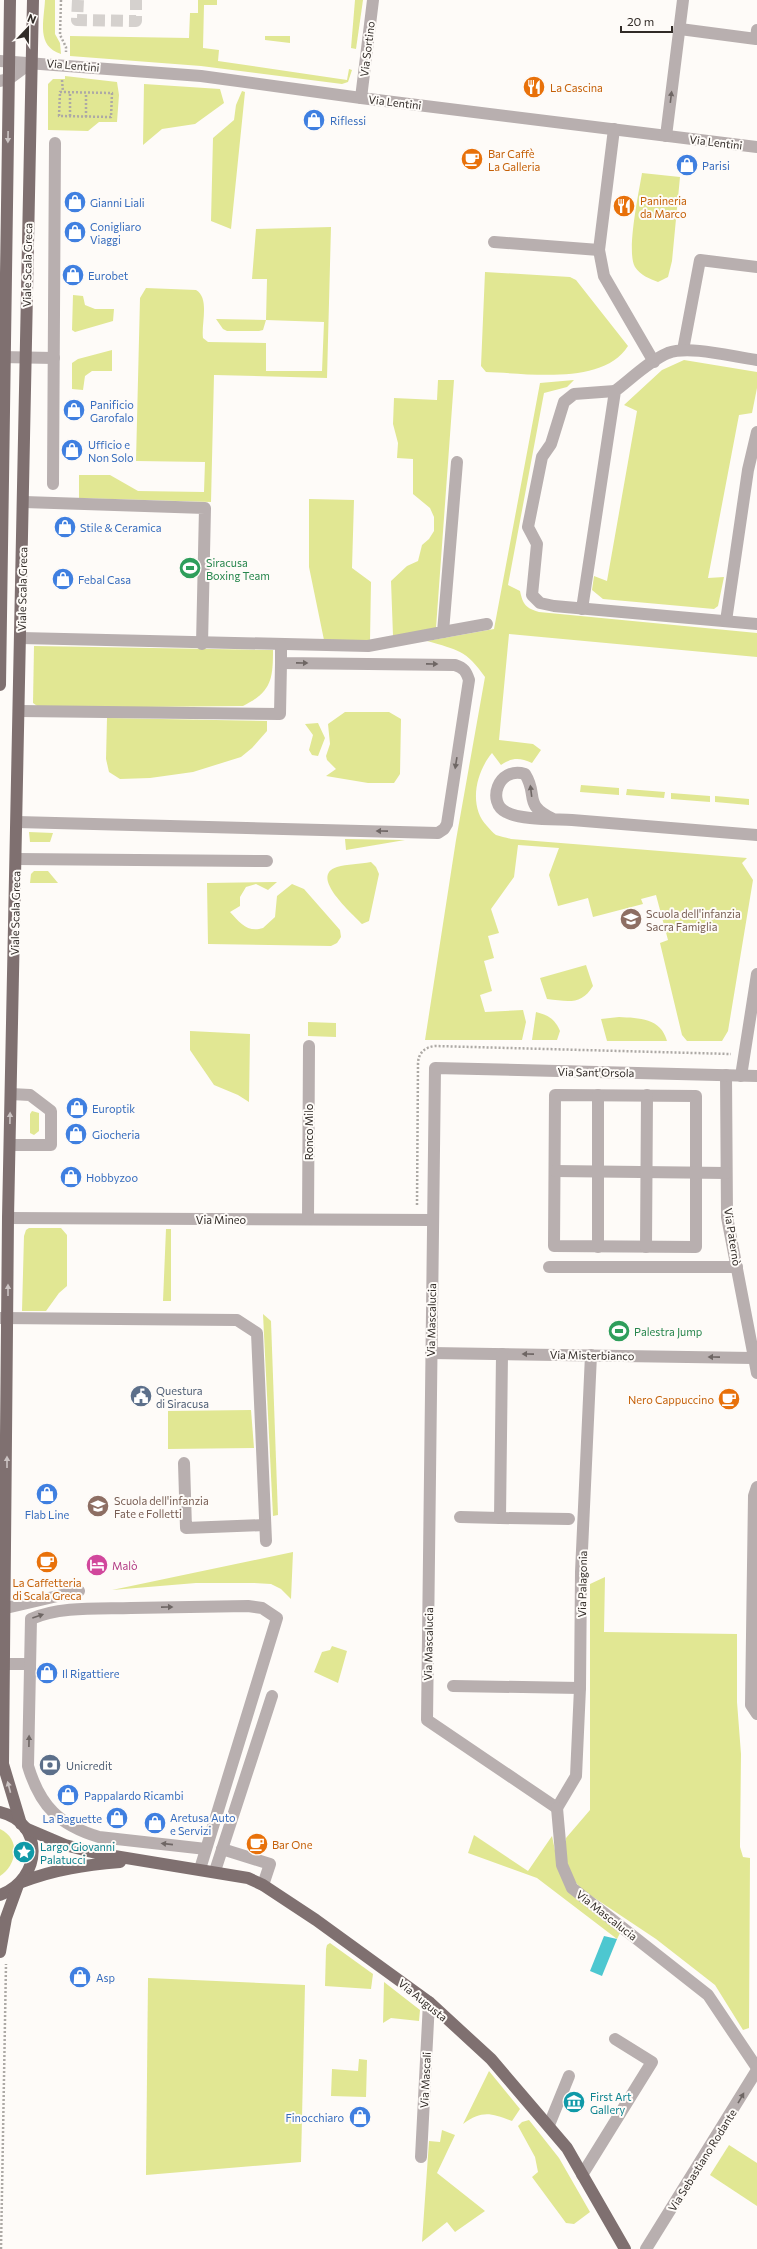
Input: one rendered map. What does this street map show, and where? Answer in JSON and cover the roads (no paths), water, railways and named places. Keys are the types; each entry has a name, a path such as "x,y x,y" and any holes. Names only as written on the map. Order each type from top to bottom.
{"main road":[{"name":"Viale Scala Greca","path":"0,685 4,231 3,108 5,80 5,16 10,0"},
{"name":"Viale Scala Greca","path":"20,1884 31,1865 33,1855 30,1836 23,1826 3,1764 6,1608 4,1319 10,1145 20,711 25,357 33,0"},
{"path":"0,1812 13,1817 23,1826 65,1845 96,1853 139,1860"},
{"path":"0,1895 45,1873 80,1865 139,1860"},
{"name":"Via Augusta","path":"139,1860 215,1871 248,1878 263,1885 316,1920 429,2002 492,2059 549,2125 567,2148 625,2249"},
{"path":"0,1952 6,1918 20,1884"}],"street":[{"name":"Via Sortino","path":"361,98 373,0"},
{"path":"666,136 683,0"},
{"path":"680,29 756,35"},
{"name":"Via Lentini","path":"5,61 201,76 361,98 757,147"},
{"path":"5,80 32,62"},
{"path":"614,129 599,250 604,276 631,326 654,362"},
{"path":"53,484 55,143"},
{"path":"494,242 599,250"},
{"path":"683,350 700,260 757,267"},
{"path":"757,360 683,350 668,354 654,362 615,391 574,394 564,402 551,444 542,457 528,527 537,544 532,595 540,603 582,609 757,624"},
{"path":"3,357 54,358"},
{"path":"582,609 615,391"},
{"path":"726,621 748,470 757,432"},
{"path":"443,632 457,462"},
{"path":"24,502 205,508 202,644"},
{"path":"21,638 202,644 368,646 487,624"},
{"path":"20,711 280,714 281,645"},
{"path":"17,822 438,833 444,829 447,824 469,680 467,672 456,664 281,663"},
{"path":"553,819 540,813 533,806 530,782 525,774 517,772 508,774 501,780 496,801 501,810 512,815 553,819 757,835"},
{"path":"16,859 267,861"},
{"path":"741,1076 757,974"},
{"name":"Ronco Milo","path":"308,1046 308,1219"},
{"name":"Via Sant'Orsola","path":"435,1068 757,1076"},
{"name":"Via Mascalucia","path":"435,1068 428,1720 557,1808 562,1865 572,1888 708,1995 757,2069"},
{"name":"Via Paternò","path":"726,1075 727,1217 738,1267 753,1358 757,1373"},
{"path":"10,1145 51,1145 52,1110 30,1095 11,1094"},
{"path":"555,1094 648,1095 696,1096 696,1247 554,1246 555,1094"},
{"path":"598,1095 598,1247"},
{"path":"646,1247 648,1095"},
{"path":"555,1171 726,1173"},
{"name":"Via Mineo","path":"8,1218 433,1220"},
{"path":"549,1267 738,1267"},
{"path":"4,1319 238,1320 257,1332 266,1540"},
{"name":"Via Misterbianco","path":"431,1353 753,1358"},
{"path":"500,1518 502,1354"},
{"name":"Via Palagonia","path":"557,1808 576,1776 580,1688 581,1572 591,1355"},
{"path":"184,1463 186,1528 265,1526"},
{"path":"757,1487 754,1496 751,1705 757,1714"},
{"path":"460,1517 569,1520"},
{"path":"6,1608 79,1591"},
{"path":"200,1869 277,1618 262,1608 248,1606 106,1608 39,1615 31,1619 28,1766 33,1783 41,1799 52,1812 71,1826 99,1837 206,1849"},
{"path":"5,1664 30,1664"},
{"path":"454,1686 580,1688"},
{"path":"215,1871 272,1696"},
{"path":"96,1853 99,1837"},
{"path":"222,1849 270,1864 263,1885"},
{"name":"Via Mascali","path":"421,2157 429,2002"},
{"path":"582,2175 652,2062 616,2039"},
{"name":"Via Sebastiano Rodante","path":"646,2249 757,2069"},
{"path":"549,2125 569,2076"}],"water":[{"path":"604,1936 617,1939 602,1976 590,1971"}],"tunnel":[{"path":"78,0 77,20 136,21 136,0"}],"place":[{"name":"La Cascina","path":"534,87"},
{"name":"Riflessi","path":"314,120"},
{"name":"Bar Caffè La Galleria","path":"472,159"},
{"name":"Parisi","path":"687,165"},
{"name":"Gianni Liali","path":"75,202"},
{"name":"Panineria da Marco","path":"624,206"},
{"name":"Conigliaro Viaggi","path":"75,232"},
{"name":"Eurobet","path":"73,275"},
{"name":"Panificio Garofalo","path":"74,410"},
{"name":"Ufficio e Non Solo","path":"72,450"},
{"name":"Stile & Ceramica","path":"65,527"},
{"name":"Siracusa Boxing Team","path":"190,568"},
{"name":"Febal Casa","path":"63,579"},
{"name":"Scuola dell'infanzia Sacra Famiglia","path":"631,919"},
{"name":"Europtik","path":"77,1108"},
{"name":"Giocheria","path":"76,1134"},
{"name":"Hobbyzoo","path":"71,1177"},
{"name":"Palestra Jump","path":"619,1331"},
{"name":"Questura di Siracusa","path":"141,1396"},
{"name":"Nero Cappuccino","path":"729,1399"},
{"name":"Flab Line","path":"47,1494"},
{"name":"Scuola dell'infanzia Fate e Folletti","path":"98,1506"},
{"name":"La Caffetteria di Scala Greca","path":"47,1562"},
{"name":"Malò","path":"97,1565"},
{"name":"Il Rigattiere","path":"47,1673"},
{"name":"Unicredit","path":"50,1765"},
{"name":"Pappalardo Ricambi","path":"68,1795"},
{"name":"La Baguette","path":"117,1818"},
{"name":"Aretusa Auto e Servizi","path":"155,1823"},
{"name":"Bar One","path":"257,1844"},
{"name":"Largo Giovanni Palatucci","path":"24,1852"},
{"name":"Asp","path":"80,1977"},
{"name":"First Art Gallery","path":"574,2102"},
{"name":"Finocchiaro","path":"360,2117"}]}
